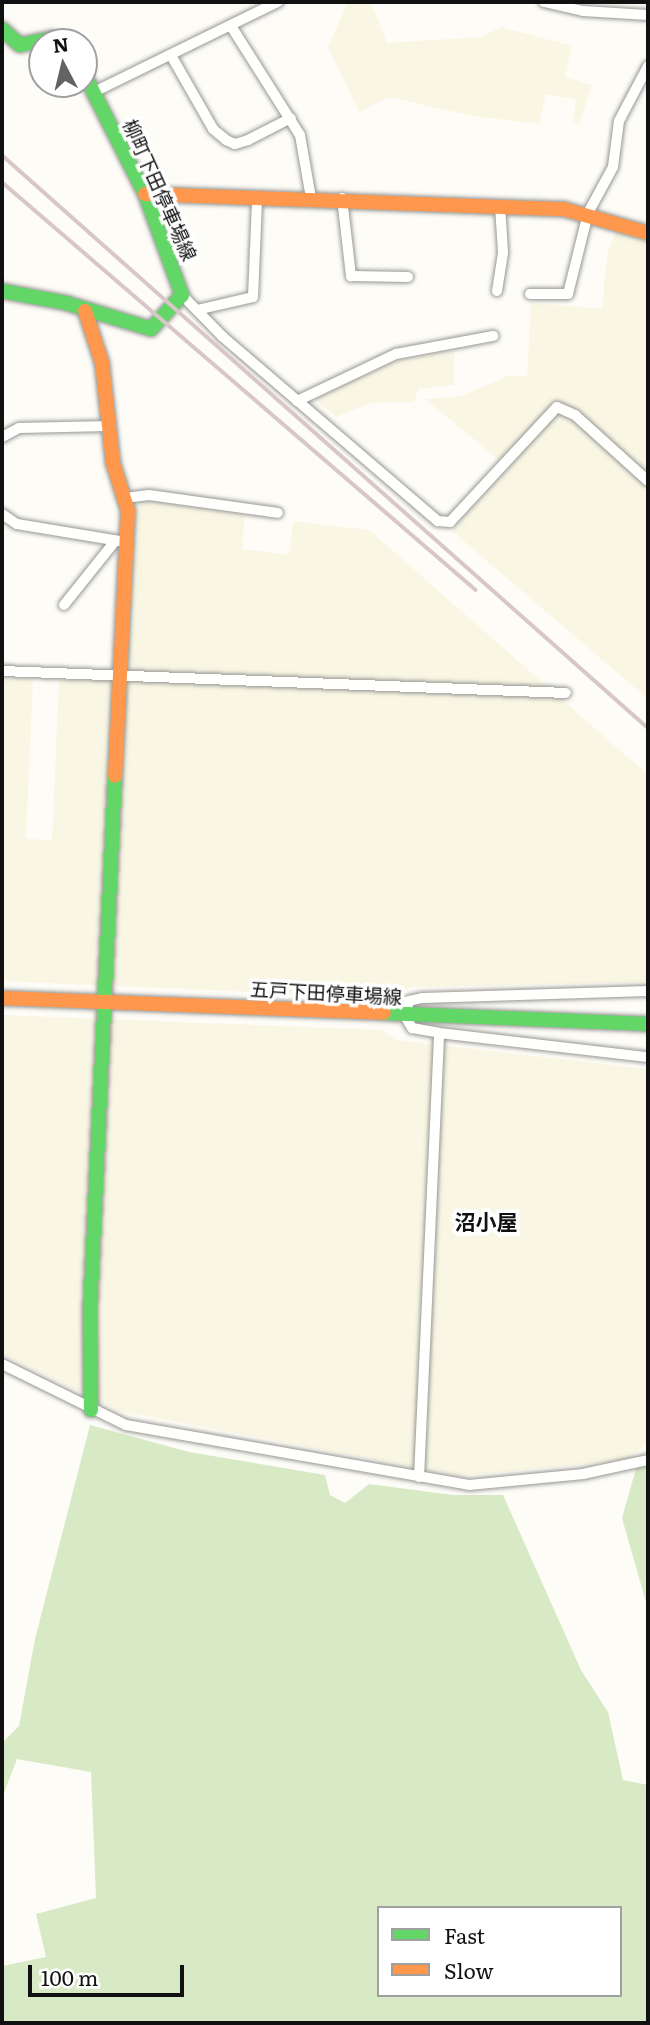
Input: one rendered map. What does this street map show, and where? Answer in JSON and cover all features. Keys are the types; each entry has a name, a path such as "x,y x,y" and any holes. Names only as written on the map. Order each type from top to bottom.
{"street":[{"path":"98,90 172,57 278,2"},
{"path":"544,2 583,11 648,15"},
{"path":"231,26 291,118 304,148 311,198"},
{"path":"7,34 20,45 28,43"},
{"path":"172,57 213,129 226,140 235,144 248,140 291,118"},
{"path":"530,293 568,294 588,213 613,167 627,99 648,66"},
{"name":"柳町下田停車場線","path":"97,98 145,194 182,295"},
{"path":"145,194 257,200 342,198 500,206 588,213 648,233"},
{"path":"342,198 351,276 408,276"},
{"path":"197,310 253,297 257,200"},
{"path":"498,292 503,252 500,206"},
{"path":"2,291 151,329 182,295 297,401 444,523 450,522 557,407 575,415 648,481"},
{"path":"85,311 102,363 117,485 125,498 121,542 120,676 106,1002 90,1312 91,1410"},
{"path":"297,401 396,354 493,335"},
{"path":"2,437 19,428 109,426"},
{"path":"125,498 149,495 278,513"},
{"path":"2,514 18,524 121,542"},
{"path":"64,606 121,542"},
{"path":"2,671 566,693"},
{"path":"648,991 422,998 409,1001 405,1016 412,1028 439,1033 648,1057"},
{"name":"五戸下田停車場線","path":"2,998 648,1024"},
{"path":"419,1477 439,1033"},
{"path":"2,1364 91,1410 126,1424 469,1485 583,1474 648,1460"}],"shaded area":[{"path":"348,2 371,2 387,43 481,37 502,27 572,46 565,77 592,85 579,124 573,122 576,100 546,94 539,124 472,116 389,97 359,112 328,47"},
{"path":"616,230 648,243 648,699 452,531 509,468 425,399 461,396 508,376 527,376 531,303 602,309 607,255"},
{"path":"454,351 454,385 418,389 414,402 372,403 336,417 315,399 394,362"},
{"path":"144,500 245,515 242,549 289,555 293,521 369,530 648,775 648,982 411,987 385,998 2,981 2,679 33,679 26,839 52,840 59,680 126,681 136,506"},
{"path":"2,1015 382,1030 396,1040 648,1069 648,1441 629,1460 460,1476 119,1411 2,1354"}],"green space":[{"path":"90,1425 189,1452 325,1475 330,1495 345,1503 369,1484 453,1495 503,1495 581,1670 608,1712 623,1780 648,1785 648,2023 2,2023 2,1966 46,1957 36,1914 96,1898 91,1772 17,1759 2,1798 2,1743 19,1726 35,1639"},
{"path":"648,1455 648,1609 622,1518 639,1458"}],"railway":[{"path":"2,155 648,728"},
{"path":"2,182 476,590"}],"traffic: fast":[{"path":"2,29 20,45 28,43"},
{"path":"2,291 66,303 151,329 182,295 145,194 96,98"},
{"path":"91,1410 90,1312 115,776"},
{"path":"384,1013 648,1024"}],"traffic: slow":[{"path":"145,194 563,209 648,233"},
{"path":"85,311 102,363 113,463 128,511 115,776"},
{"path":"2,998 384,1013"}],"district":[{"name":"沼小屋","path":"486,1221"}]}
